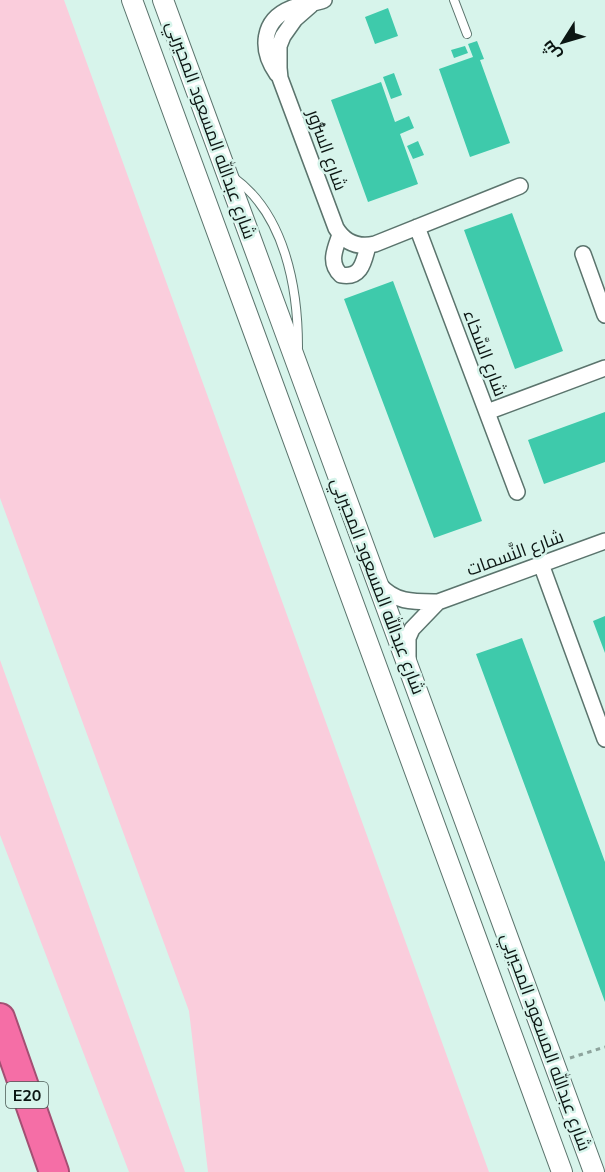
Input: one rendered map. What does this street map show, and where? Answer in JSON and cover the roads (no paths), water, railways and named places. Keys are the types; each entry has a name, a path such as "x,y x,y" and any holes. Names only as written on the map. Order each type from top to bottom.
{"highway":[{"name":"E20","path":"0,1018 54,1172"}],"street":[{"name":"شارع عبدالله المسعود المحيربي","path":"132,0 562,1172"},
{"name":"شارع عبدالله المسعود المحيربي","path":"163,0 594,1172"},
{"name":"شارع السُّرُور","path":"318,2 295,19 283,36 279,46 280,78 340,235"},
{"path":"368,246 360,270 352,275 342,275 337,271 333,260 340,235 352,243 368,246 520,186"},
{"name":"شارع السَّخاء","path":"417,227 517,492"},
{"path":"583,254 605,315"},
{"path":"487,412 605,368"},
{"name":"شارع النَّسمات","path":"375,579 386,592 396,598 410,602 438,602 605,541"},
{"path":"541,564 601,716 605,739"},
{"name":"شارع النَّسمات","path":"407,663 408,638 412,629 438,602"}],"lane":[{"path":"454,0 467,34"},
{"path":"226,172 260,203 283,248 296,307 298,339 296,364"}]}
